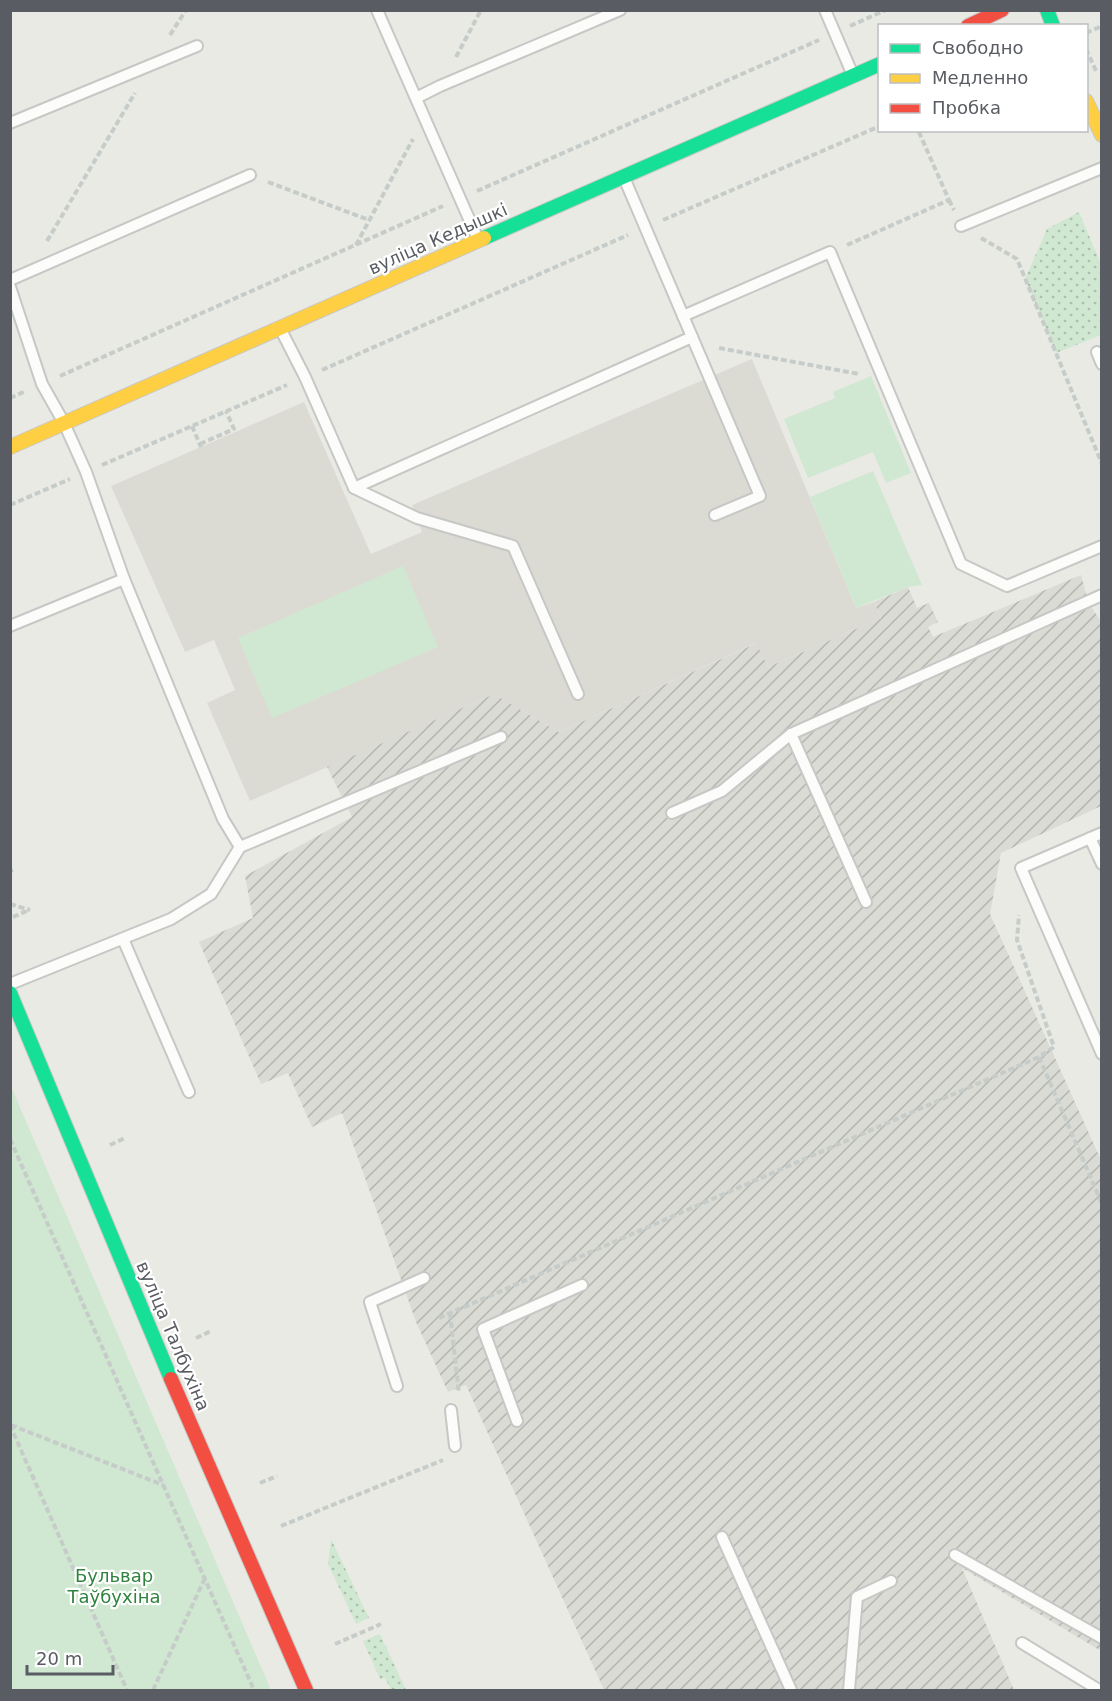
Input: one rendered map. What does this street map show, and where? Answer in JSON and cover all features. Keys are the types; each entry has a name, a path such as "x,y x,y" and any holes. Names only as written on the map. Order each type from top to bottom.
{"street":[{"path":"972,24 1002,10"},
{"name":"вуліца Кедышкі","path":"10,447 878,64"},
{"path":"1088,106 1101,135"},
{"name":"вуліца Талбухіна","path":"10,993 194,1434 306,1690"}],"lane":[{"path":"377,10 479,240"},
{"path":"416,98 620,10"},
{"path":"825,10 853,76"},
{"path":"10,123 197,46"},
{"path":"961,226 1101,168"},
{"path":"10,280 250,175"},
{"path":"623,177 759,496 715,515"},
{"path":"682,316 830,252 961,564 1007,586 1101,546"},
{"path":"10,287 42,384 64,423 86,472 124,579 223,819 240,847"},
{"path":"280,328 305,377 354,488 417,518 513,546 578,694"},
{"path":"354,488 693,340"},
{"path":"1097,352 1101,364"},
{"path":"10,626 124,579"},
{"path":"672,813 722,791 791,735 1101,595"},
{"path":"791,735 866,902"},
{"path":"10,984 171,919 211,894 240,847 501,737"},
{"path":"1101,833 1021,868 1101,1054"},
{"path":"1090,838 1101,864"},
{"path":"123,939 189,1092"},
{"path":"397,1386 370,1302 424,1278"},
{"path":"516,1421 483,1329 582,1285"},
{"path":"451,1410 455,1446"},
{"path":"722,1537 791,1690"},
{"path":"955,1555 1101,1638"},
{"path":"849,1690 857,1598 891,1581"},
{"path":"1022,1643 1099,1690"}],"path":[{"path":"47,241 186,10"},
{"path":"1088,53 1101,81"},
{"path":"10,506 878,126"},
{"path":"830,252 949,200 919,132"},
{"path":"250,175 369,220"},
{"path":"961,226 1017,260 1101,464"},
{"path":"693,340 883,378"},
{"path":"192,426 201,445 234,429 226,411"},
{"path":"10,903 30,910 13,917"},
{"path":"439,1318 1039,1057 1054,1047 1017,940 1019,909"},
{"path":"1039,1057 1101,1204"},
{"path":"110,1145 126,1138"},
{"path":"10,1140 254,1690"},
{"path":"450,1313 459,1395"},
{"path":"196,1338 212,1331"},
{"path":"10,1425 163,1485"},
{"path":"10,1425 127,1690"},
{"path":"280,1526 448,1457"},
{"path":"260,1483 277,1476"},
{"path":"153,1690 205,1578"},
{"path":"335,1644 381,1624"}],"shaded area":[{"path":"752,359 856,608 874,602 881,618 768,667 756,643 559,732 494,694 250,801 207,703 235,690 214,640 185,652 111,486 304,402 371,554 422,532 412,505"},
{"path":"1081,575 1088,601 1101,622 1101,806 1001,853 990,914 1101,1160 1101,1651 962,1568 1014,1690 604,1690 466,1385 448,1392 416,1322 342,1113 312,1127 288,1073 261,1084 199,942 253,918 245,876 352,817 327,767 494,694 559,732 757,643 768,667 881,618 874,602 908,587 917,608 929,603 938,622 928,627 933,637"}],"green space":[{"path":"1079,212 1101,264 1101,335 1056,353 1025,279 1047,229"},
{"path":"871,376 911,473 886,483 873,452 808,478 784,419 835,398 833,392"},
{"path":"873,471 922,585 908,587 856,608 810,497"},
{"path":"403,566 438,647 272,718 238,638"},
{"name":"Бульвар Таўбухіна","path":"10,1084 271,1690 11,1690"},
{"path":"331,1539 369,1618 356,1624 328,1564"},
{"path":"380,1634 406,1690 391,1690 385,1678 380,1679 363,1641"}],"traffic: fast":[{"path":"1047,10 1052,24"},
{"path":"484,238 878,65"},
{"path":"10,993 171,1379"}],"traffic: slow":[{"path":"1088,105 1102,135"},
{"path":"10,447 484,238"}],"traffic: jam":[{"path":"972,24 1002,10"},
{"path":"171,1379 306,1690"}]}
